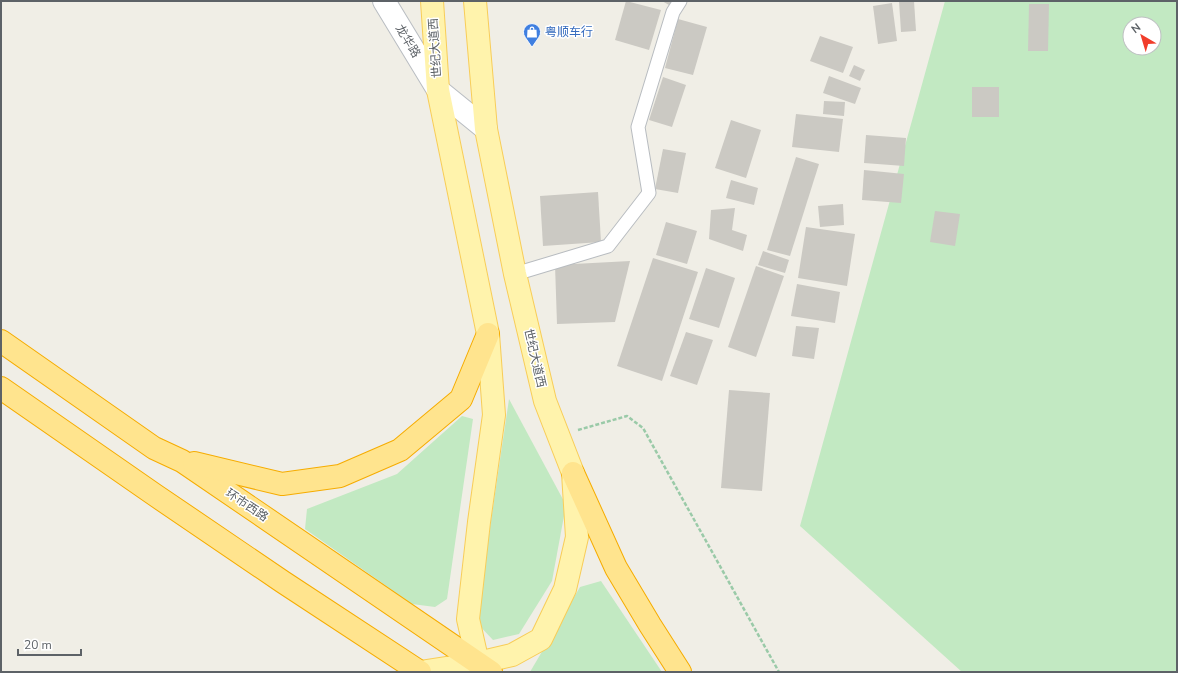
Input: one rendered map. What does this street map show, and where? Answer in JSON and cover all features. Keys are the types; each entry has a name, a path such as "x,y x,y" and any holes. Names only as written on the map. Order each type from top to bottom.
{"highway":[{"path":"182,460 282,484 340,476 400,450 462,399 488,334"},
{"name":"环市西路","path":"1,341 154,448 182,460 484,669"},
{"path":"1,388 283,582 420,672"},
{"path":"573,473 616,568 680,672"}],"main road":[{"name":"世纪大道西","path":"432,1 438,90 488,334 494,415 479,522 468,619 484,669"},
{"name":"世纪大道西","path":"420,672 484,669 541,639 565,589 577,537 573,473 545,401 515,274 486,129 475,1"}],"street":[{"name":"龙华路","path":"384,1 438,90 486,129"}],"lane":[{"path":"515,274 608,246 649,193 638,127 673,12 680,1"}],"path":[{"path":"558,435 627,416 643,428 779,672"}],"green space":[{"path":"945,1 1177,1 1177,672 962,672 800,526"},
{"path":"509,399 566,505 552,581 519,634 493,640 476,622"},
{"path":"462,416 473,419 447,599 435,607 412,604 305,529 307,509 397,474"},
{"path":"601,581 662,672 530,672 580,587"}],"building":[{"path":"626,1 661,10 649,50 615,40"},
{"path":"662,1 672,1 669,5"},
{"path":"899,1 914,1 916,31 901,32"},
{"path":"892,3 897,41 878,44 873,6"},
{"path":"1029,4 1049,4 1048,51 1028,51"},
{"path":"678,19 707,27 693,75 665,68"},
{"path":"820,36 853,47 843,73 810,61"},
{"path":"854,65 865,70 860,81 849,76"},
{"path":"829,76 861,88 855,104 823,93"},
{"path":"663,77 686,85 672,127 649,120"},
{"path":"972,87 999,87 999,117 972,117"},
{"path":"824,101 845,102 844,116 823,114"},
{"path":"796,114 843,119 839,152 792,147"},
{"path":"731,120 761,130 746,178 715,168"},
{"path":"866,135 906,138 904,166 864,163"},
{"path":"663,149 686,153 678,193 655,189"},
{"path":"796,157 819,164 790,256 767,250"},
{"path":"864,170 904,174 901,203 862,200"},
{"path":"731,180 758,188 754,205 726,198"},
{"path":"598,192 601,242 543,246 540,196"},
{"path":"843,204 844,225 820,227 818,206"},
{"path":"735,208 732,230 747,235 743,251 709,239 711,210"},
{"path":"935,211 960,214 955,246 930,242"},
{"path":"666,222 697,231 687,264 656,255"},
{"path":"806,227 855,234 847,286 798,278"},
{"path":"763,251 789,260 785,273 758,265"},
{"path":"653,258 698,272 662,381 617,366"},
{"path":"630,261 615,322 557,324 555,265"},
{"path":"756,266 784,276 756,357 728,347"},
{"path":"706,268 735,278 719,328 689,319"},
{"path":"797,284 840,292 835,323 791,316"},
{"path":"796,326 819,328 814,359 792,356"},
{"path":"686,332 713,340 697,385 670,376"},
{"path":"729,390 770,393 762,491 721,488"}],"place":[{"name":"粤顺车行","path":"532,47"}]}
